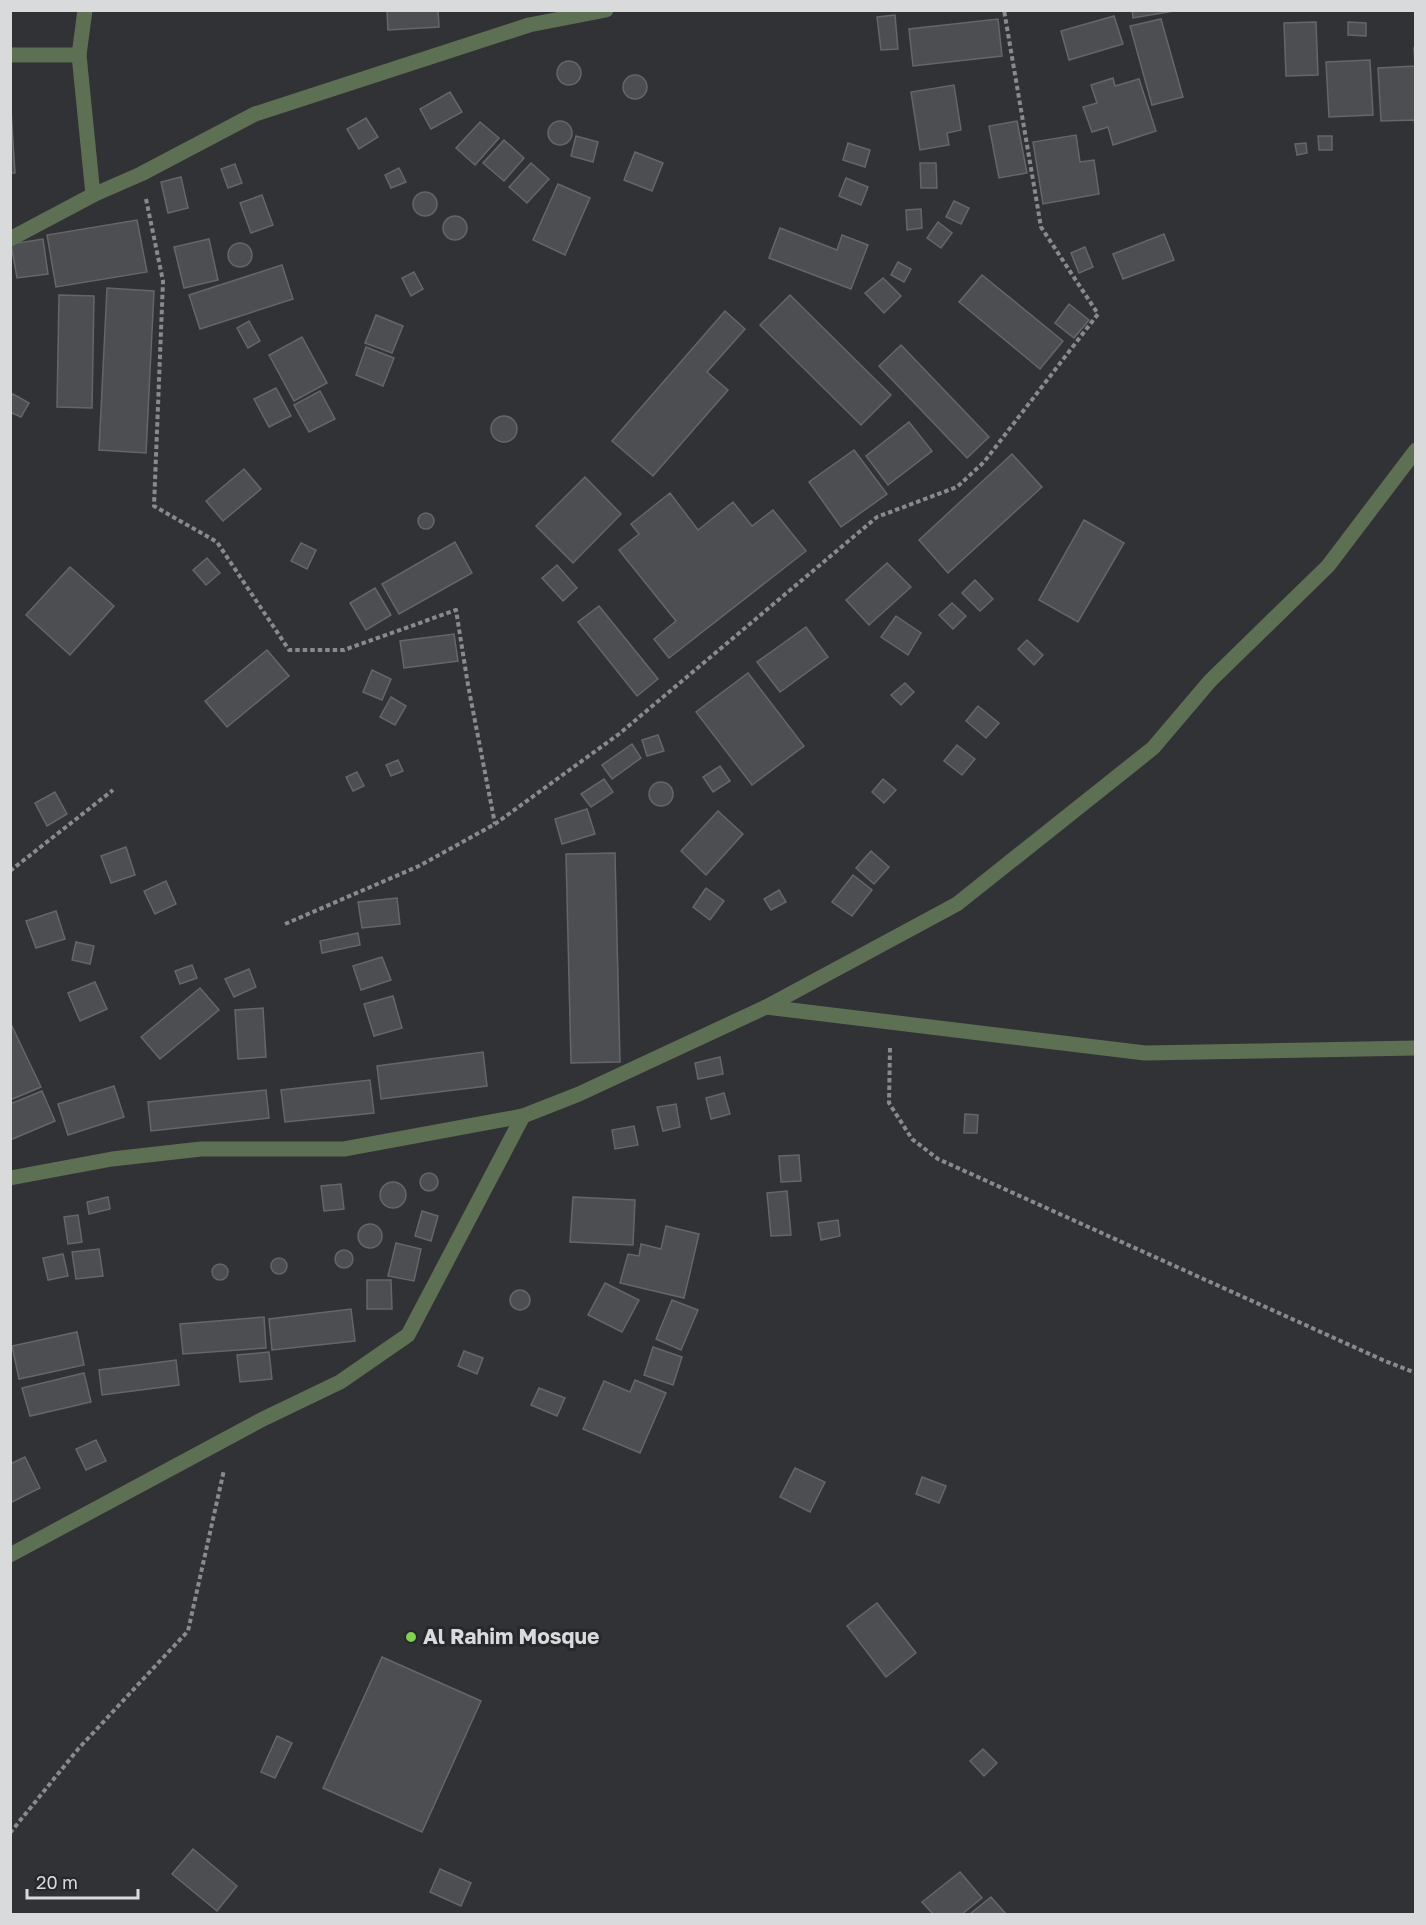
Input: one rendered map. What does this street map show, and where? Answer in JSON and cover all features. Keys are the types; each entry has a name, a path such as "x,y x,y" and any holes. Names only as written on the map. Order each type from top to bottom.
{"street":[{"path":"85,10 79,54 93,195"},
{"path":"10,239 255,114 529,25 606,10"},
{"path":"10,55 79,54"},
{"path":"10,1178 112,1159 201,1149 345,1149 523,1116 579,1094 766,1007 957,904 1153,748 1210,681 1328,566 1416,450"},
{"path":"766,1007 1145,1053 1416,1048"},
{"path":"10,1555 252,1424 340,1382 408,1335 523,1116"}],"path":[{"path":"285,924 419,866 495,824 619,734 877,517 957,487 984,462 1098,314 1041,227 1004,10"},
{"path":"141,174 163,281 154,506 217,542 290,650 344,650 456,610 495,824"},
{"path":"10,871 113,790"},
{"path":"889,1022 890,1103 912,1139 938,1159 1416,1373"},
{"path":"10,1833 79,1748 188,1631 224,1468"}],"building":[{"path":"387,10 438,10 439,27 388,30"},
{"path":"1132,10 1180,10 1133,18"},
{"path":"895,15 898,49 881,50 877,17"},
{"path":"1114,16 1123,44 1069,60 1061,31"},
{"path":"998,19 1002,56 913,66 909,29"},
{"path":"1161,19 1183,97 1152,105 1130,26"},
{"path":"1316,22 1318,75 1286,76 1284,23"},
{"path":"1348,22 1366,23 1366,36 1348,35"},
{"path":"1414,48 1416,48 1416,128 1414,120 1381,121 1378,68 1415,66"},
{"path":"1370,60 1373,115 1329,117 1326,62"},
{"path":"569,61 577,65 581,73 577,81 569,85 561,81 557,73 561,65"},
{"path":"635,75 643,79 647,87 643,95 635,99 627,95 623,87 627,79"},
{"path":"1113,78 1115,86 1139,79 1156,131 1113,145 1108,127 1092,132 1083,107 1097,103 1091,85"},
{"path":"954,85 961,130 947,133 949,145 920,150 911,92"},
{"path":"450,92 462,112 431,129 420,109"},
{"path":"10,94 15,173 10,173"},
{"path":"366,118 378,137 359,149 347,129"},
{"path":"560,121 568,125 572,133 568,141 560,145 552,141 548,133 552,125"},
{"path":"1017,121 1027,173 999,178 989,126"},
{"path":"480,122 499,138 475,165 456,148"},
{"path":"1076,135 1080,162 1094,160 1099,194 1043,204 1033,142"},
{"path":"576,136 598,142 593,162 571,156"},
{"path":"1318,136 1332,136 1332,150 1319,150"},
{"path":"504,140 524,158 504,181 483,163"},
{"path":"848,143 870,150 865,167 843,160"},
{"path":"1306,143 1307,153 1297,155 1295,144"},
{"path":"635,152 663,163 652,191 624,180"},
{"path":"531,163 549,179 527,203 509,187"},
{"path":"920,163 936,163 937,188 921,188"},
{"path":"235,164 242,183 228,188 221,169"},
{"path":"399,168 406,182 391,188 385,175"},
{"path":"181,177 188,208 168,213 161,182"},
{"path":"846,178 868,187 861,205 839,196"},
{"path":"558,184 590,198 565,255 533,240"},
{"path":"425,192 433,196 437,204 433,212 425,216 417,212 413,204 417,196"},
{"path":"262,195 273,225 251,233 240,203"},
{"path":"954,201 969,208 961,224 946,217"},
{"path":"921,209 922,228 907,230 906,210"},
{"path":"455,216 463,220 467,228 463,236 455,240 447,236 443,228 447,220"},
{"path":"137,220 147,272 56,287 47,235"},
{"path":"938,222 952,233 941,248 927,238"},
{"path":"780,228 837,250 842,235 868,245 851,289 769,258"},
{"path":"1164,234 1174,260 1123,279 1113,254"},
{"path":"43,239 48,274 17,278 11,244"},
{"path":"209,239 218,280 184,288 174,247"},
{"path":"240,243 248,247 252,255 248,263 240,267 232,263 228,255 232,247"},
{"path":"1085,247 1093,267 1079,273 1071,253"},
{"path":"898,262 911,269 904,282 891,275"},
{"path":"282,265 293,299 200,329 189,295"},
{"path":"414,272 423,289 411,296 402,278"},
{"path":"982,275 1063,341 1040,369 959,302"},
{"path":"883,278 901,296 884,313 865,293"},
{"path":"107,288 154,291 146,453 99,450"},
{"path":"59,295 94,296 92,408 57,407"},
{"path":"790,295 891,395 861,425 760,325"},
{"path":"1069,304 1089,320 1074,338 1055,323"},
{"path":"725,311 745,329 707,372 728,390 653,476 612,441"},
{"path":"376,315 403,326 392,353 365,343"},
{"path":"249,321 260,341 248,348 237,328"},
{"path":"302,337 327,383 294,401 269,355"},
{"path":"901,345 989,437 967,458 879,366"},
{"path":"366,347 394,358 383,386 356,375"},
{"path":"276,388 291,416 269,427 254,399"},
{"path":"320,391 335,419 309,432 294,405"},
{"path":"13,394 29,403 21,417 10,412 10,398"},
{"path":"504,416 513,420 517,429 513,438 504,442 495,438 491,429 495,420"},
{"path":"909,422 932,451 888,485 866,456"},
{"path":"854,450 887,494 841,527 809,482"},
{"path":"1012,454 1042,487 948,573 919,540"},
{"path":"244,469 261,489 223,521 206,501"},
{"path":"585,477 621,514 573,563 536,526"},
{"path":"670,493 698,530 733,502 752,526 773,510 806,551 669,658 654,639 676,621 619,550 639,534 631,524"},
{"path":"423,513 429,513 434,521 432,527 423,529 418,524 418,518"},
{"path":"1084,520 1124,543 1078,622 1039,600"},
{"path":"455,542 472,573 399,614 382,584"},
{"path":"301,543 316,550 307,569 291,561"},
{"path":"207,558 220,573 206,585 193,570"},
{"path":"887,563 911,587 869,625 846,600"},
{"path":"557,565 577,588 563,601 542,578"},
{"path":"70,567 114,606 70,655 26,615"},
{"path":"975,580 993,599 980,611 962,593"},
{"path":"375,588 391,615 366,630 350,603"},
{"path":"952,603 966,616 953,629 939,615"},
{"path":"599,606 658,679 637,696 578,622"},
{"path":"896,616 921,633 908,655 881,637"},
{"path":"806,627 828,657 780,692 757,662"},
{"path":"454,634 458,661 404,668 400,641"},
{"path":"1027,640 1043,655 1034,665 1018,649"},
{"path":"267,650 289,676 227,727 205,701"},
{"path":"372,670 391,679 382,700 363,692"},
{"path":"748,673 804,746 752,785 696,712"},
{"path":"905,683 914,692 901,705 891,695"},
{"path":"391,697 406,706 395,725 380,717"},
{"path":"978,706 999,723 986,738 966,721"},
{"path":"658,735 664,751 647,756 642,740"},
{"path":"632,744 641,758 612,779 602,765"},
{"path":"957,745 975,759 962,775 944,761"},
{"path":"398,760 403,771 391,776 386,765"},
{"path":"720,766 730,781 713,792 703,777"},
{"path":"357,772 364,786 353,791 346,777"},
{"path":"604,779 613,792 591,807 581,794"},
{"path":"883,779 896,790 884,803 872,792"},
{"path":"661,782 670,785 673,794 670,803 661,806 652,803 649,794 652,785"},
{"path":"55,792 67,814 47,826 35,803"},
{"path":"587,809 595,834 562,844 555,819"},
{"path":"718,811 743,834 706,875 681,851"},
{"path":"126,847 135,875 111,883 101,856"},
{"path":"871,851 889,867 874,884 856,868"},
{"path":"615,853 620,1062 571,1063 566,854"},
{"path":"853,875 872,890 852,916 832,902"},
{"path":"166,881 176,904 155,914 144,891"},
{"path":"706,888 724,901 710,920 693,907"},
{"path":"779,890 786,902 771,910 764,899"},
{"path":"397,898 400,924 362,928 358,902"},
{"path":"56,911 65,939 36,948 26,921"},
{"path":"358,933 360,945 322,953 320,941"},
{"path":"76,942 94,946 90,964 72,960"},
{"path":"382,957 391,980 361,990 353,966"},
{"path":"192,965 197,978 180,984 175,971"},
{"path":"249,969 256,987 234,997 225,979"},
{"path":"95,982 107,1009 80,1021 68,993"},
{"path":"200,988 219,1010 160,1059 141,1037"},
{"path":"393,996 402,1028 374,1036 364,1004"},
{"path":"263,1008 266,1057 238,1059 235,1010"},
{"path":"10,1022 41,1087 10,1100"},
{"path":"483,1052 487,1086 381,1099 377,1066"},
{"path":"720,1057 723,1074 698,1079 695,1063"},
{"path":"370,1080 374,1113 285,1122 281,1090"},
{"path":"114,1086 124,1117 68,1135 58,1104"},
{"path":"266,1090 269,1118 151,1131 148,1102"},
{"path":"42,1091 55,1121 10,1140 10,1104"},
{"path":"724,1093 730,1114 711,1119 706,1098"},
{"path":"676,1104 680,1127 663,1131 657,1107"},
{"path":"965,1114 978,1115 977,1133 964,1133"},
{"path":"634,1126 638,1145 615,1149 612,1130"},
{"path":"799,1155 801,1181 781,1182 779,1156"},
{"path":"429,1173 435,1176 438,1182 435,1188 429,1191 423,1188 420,1182 423,1176"},
{"path":"393,1182 402,1186 406,1195 402,1204 393,1208 384,1204 380,1195 384,1186"},
{"path":"341,1184 344,1209 324,1211 321,1186"},
{"path":"787,1191 791,1235 771,1236 767,1193"},
{"path":"108,1197 110,1209 89,1214 87,1202"},
{"path":"573,1197 635,1200 633,1245 570,1242"},
{"path":"422,1211 438,1216 431,1241 415,1236"},
{"path":"78,1215 82,1242 68,1244 64,1217"},
{"path":"838,1220 840,1236 821,1240 818,1223"},
{"path":"365,1224 375,1224 382,1231 382,1241 375,1248 365,1248 358,1241 358,1231"},
{"path":"666,1226 699,1234 684,1298 620,1283 628,1254 639,1256 641,1244 661,1249"},
{"path":"396,1243 421,1249 414,1281 388,1276"},
{"path":"99,1249 103,1276 76,1279 72,1252"},
{"path":"344,1250 350,1253 353,1259 350,1265 344,1268 338,1265 335,1259 338,1253"},
{"path":"63,1254 68,1276 48,1280 43,1258"},
{"path":"279,1258 287,1266 279,1274 271,1266"},
{"path":"217,1264 223,1264 228,1272 226,1278 217,1280 212,1275 212,1269"},
{"path":"367,1280 391,1280 392,1309 367,1309"},
{"path":"605,1283 639,1300 622,1332 588,1315"},
{"path":"520,1290 527,1293 530,1300 527,1307 520,1310 513,1307 510,1300 513,1293"},
{"path":"672,1300 698,1310 681,1350 656,1339"},
{"path":"351,1309 355,1341 272,1350 269,1319"},
{"path":"264,1317 266,1348 183,1354 180,1324"},
{"path":"77,1332 84,1365 19,1379 12,1346"},
{"path":"653,1347 682,1357 673,1385 644,1375"},
{"path":"464,1351 483,1358 477,1374 458,1366"},
{"path":"269,1352 272,1379 240,1382 237,1355"},
{"path":"176,1360 179,1385 102,1395 99,1370"},
{"path":"84,1373 91,1402 30,1416 22,1388"},
{"path":"635,1380 666,1393 640,1453 583,1429 604,1381 630,1392"},
{"path":"539,1388 565,1398 557,1416 531,1405"},
{"path":"96,1440 106,1461 86,1470 76,1449"},
{"path":"25,1457 40,1488 10,1503 10,1464"},
{"path":"795,1468 825,1482 810,1512 780,1497"},
{"path":"922,1477 946,1486 939,1503 916,1494"},
{"path":"877,1603 916,1653 886,1677 847,1626"},
{"path":"382,1657 481,1701 422,1832 323,1788"},
{"path":"277,1736 292,1743 275,1778 261,1772"},
{"path":"983,1749 997,1763 984,1776 970,1761"},
{"path":"193,1849 237,1886 217,1911 172,1874"},
{"path":"440,1869 471,1883 461,1906 430,1892"},
{"path":"960,1872 982,1898 962,1914 933,1914 922,1902"},
{"path":"991,1897 1006,1914 970,1914"}],"place":[{"name":"Al Rahim Mosque","path":"411,1637"}]}
